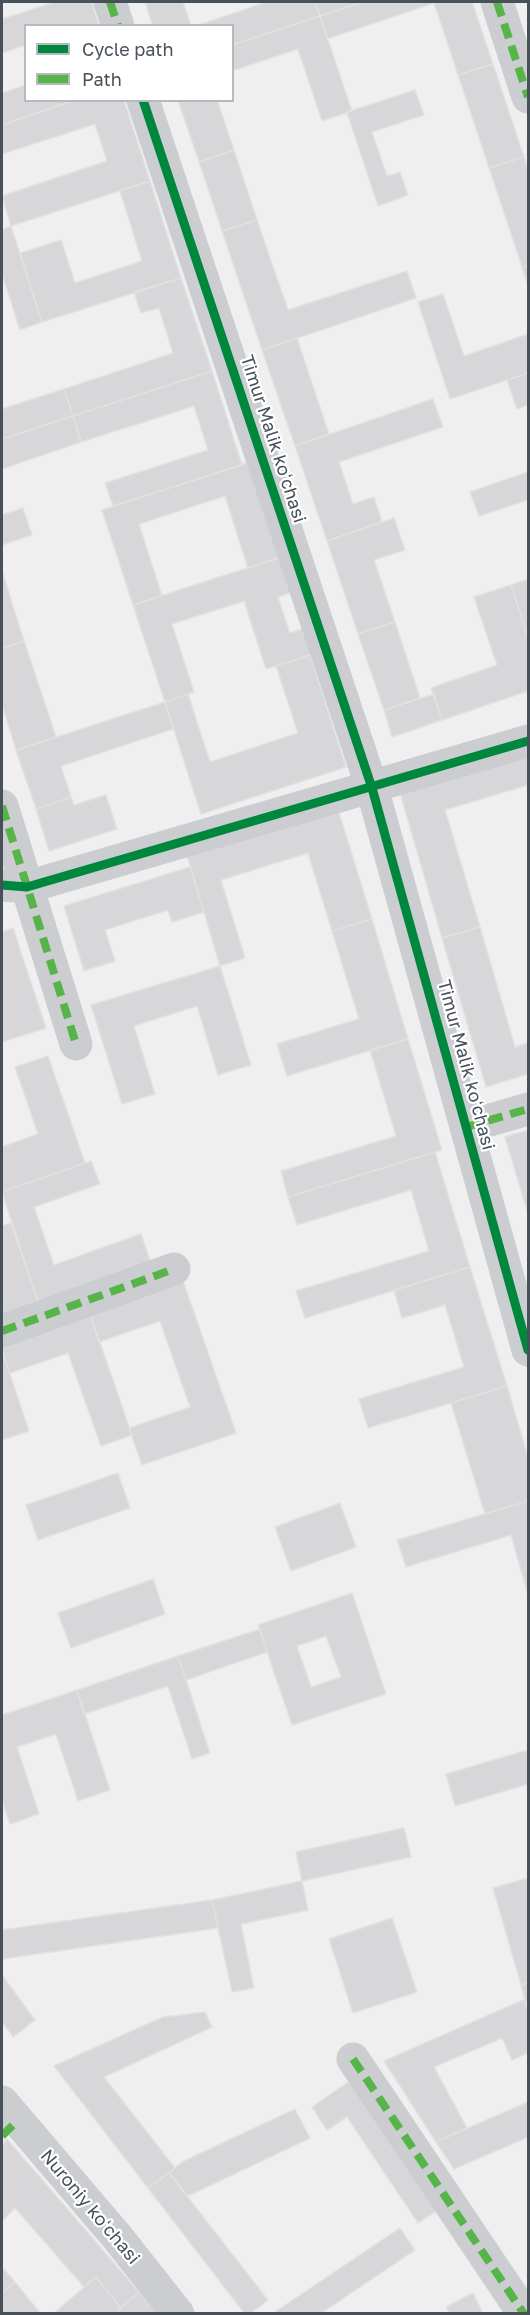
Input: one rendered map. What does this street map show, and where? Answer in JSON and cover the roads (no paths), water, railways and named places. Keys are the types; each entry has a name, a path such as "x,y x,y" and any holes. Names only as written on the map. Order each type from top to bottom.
{"street":[{"path":"110,2 117,24"},
{"path":"497,2 528,97"},
{"name":"Timur Malik koʻchasi","path":"144,102 372,788 528,1350"},
{"path":"14,886 372,788 528,741"},
{"path":"2,806 14,886 76,1044"},
{"name":"Timur Malik koʻchasi","path":"466,1127 528,1109"},
{"path":"2,1330 174,1269"},
{"path":"353,2059 524,2313"},
{"name":"Nuroniy koʻchasi","path":"7,2120 118,2238 178,2313"}]}
